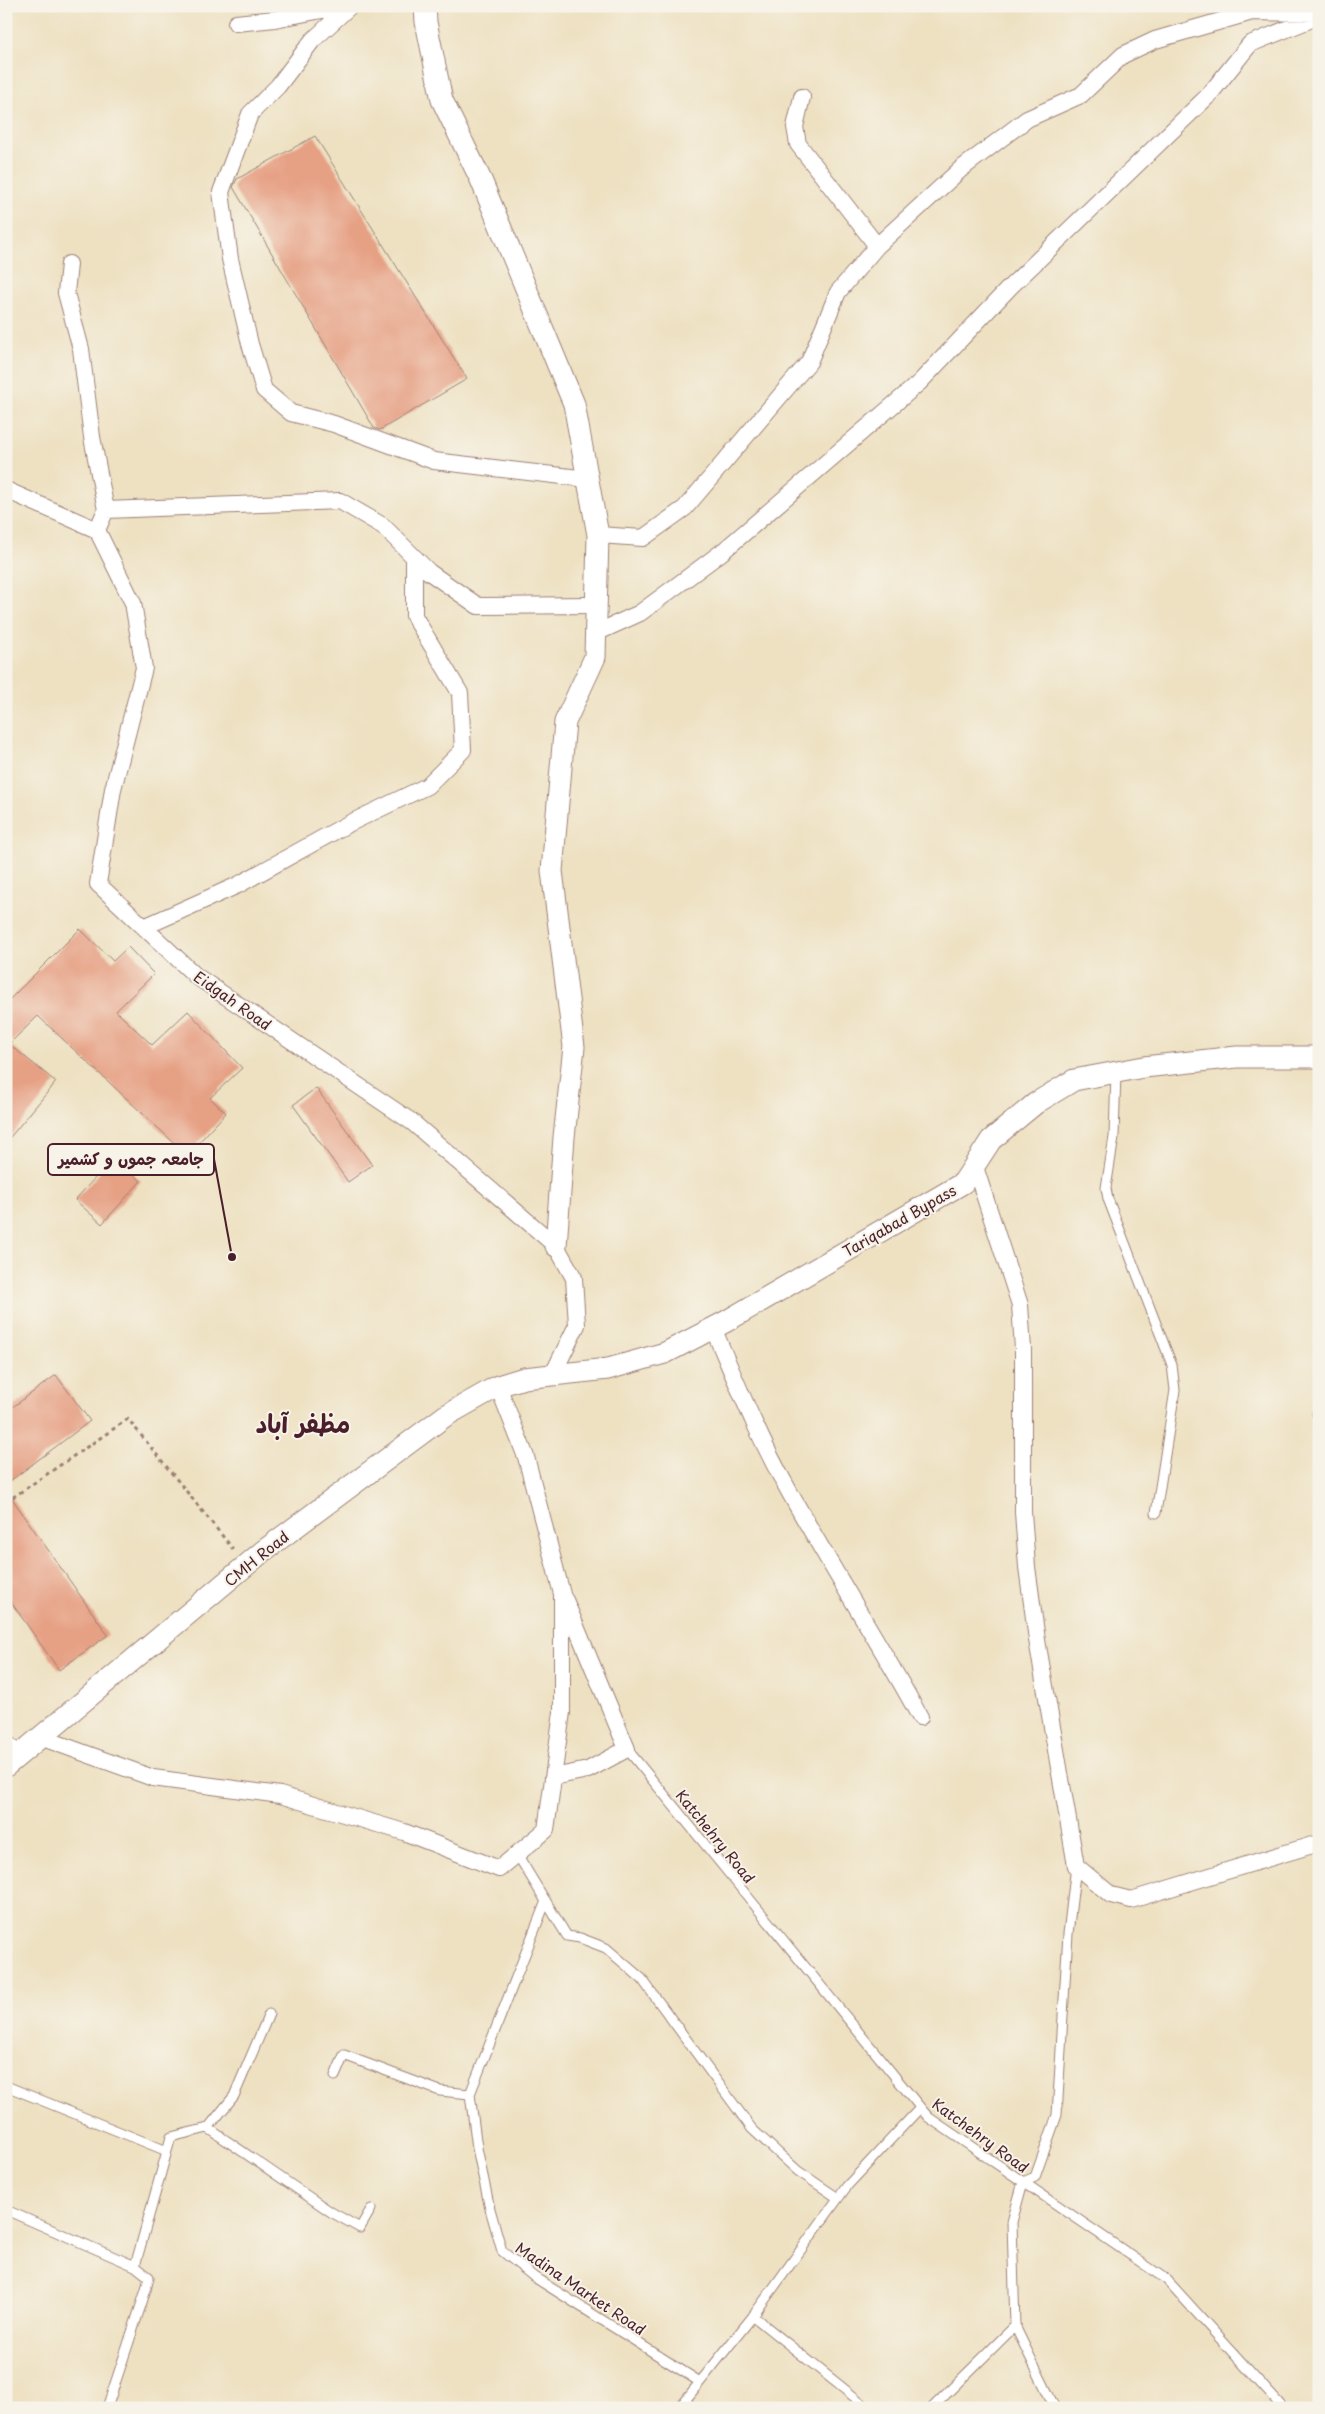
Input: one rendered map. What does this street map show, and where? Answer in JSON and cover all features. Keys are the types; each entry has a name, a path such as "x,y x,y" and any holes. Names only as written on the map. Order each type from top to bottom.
{"street":[{"path":"236,23 274,20 343,6"},
{"path":"350,6 312,41 278,86 250,114 221,192 230,259 250,344 264,390 291,413 334,424 434,462 588,479"},
{"path":"426,6 426,22 442,100 481,180 574,404 598,535 595,657 565,722 552,871 574,1047 564,1137 556,1246"},
{"path":"598,535 643,538 686,508 809,362 838,292 877,246 961,169 1027,119 1081,95 1123,55 1155,40 1252,12 1319,14"},
{"path":"596,633 640,613 722,552 920,382 1010,287 1209,95 1250,44 1319,14"},
{"path":"802,97 795,127 798,144 877,246"},
{"path":"6,490 97,530 106,510 92,437 81,349 66,293 69,264"},
{"path":"106,510 340,501 383,526 429,572 478,606 596,605"},
{"name":"Eidgah Road","path":"97,530 133,603 144,668 114,789 98,884 196,976 412,1122 556,1246 574,1278 577,1325 552,1376"},
{"path":"144,927 238,885 346,825 427,786 463,750 460,693 414,616 414,557"},
{"name":"Tariqabad Bypass","path":"524,1378 608,1369 665,1353 713,1328 963,1183 991,1140 1036,1103 1074,1080 1116,1072 1237,1057 1319,1057"},
{"path":"975,1167 1020,1305 1023,1349 1023,1512 1027,1567 1037,1640 1076,1866 1111,1895 1131,1900 1319,1843"},
{"path":"713,1328 752,1417 784,1483 888,1658 920,1717"},
{"name":"CMH Road","path":"10,1754 40,1737 246,1565 381,1462 445,1416 498,1386 524,1378"},
{"path":"498,1386 526,1457 562,1594 627,1749 588,1770 553,1777"},
{"path":"40,1737 154,1778 280,1795 404,1832 499,1869 546,1830 562,1712 562,1594"}],"lane":[{"path":"1116,1072 1114,1137 1106,1188 1108,1199 1172,1365 1175,1390 1156,1513"},
{"name":"Katchehry Road","path":"627,1749 928,2118 1167,2280 1283,2408"},
{"path":"517,1854 568,1936 580,1938 606,1948 642,1979 752,2130 798,2171 838,2198"},
{"path":"1054,2408 1015,2326 1012,2222 1023,2182 1035,2177 1057,2115 1068,1934 1076,1866"},
{"path":"335,2076 344,2055 440,2091 470,2094 546,1901"},
{"path":"135,2266 171,2137 208,2128 234,2096 268,2014"},
{"path":"6,2086 168,2151"},
{"name":"Madina Market Road","path":"470,2094 490,2209 502,2251 534,2277 700,2382"},
{"path":"679,2408 753,2316 846,2186 920,2108"},
{"path":"208,2128 331,2212 360,2228 371,2208"},
{"path":"6,2210 135,2266 149,2277 107,2408"},
{"path":"753,2316 868,2408"},
{"path":"932,2408 1015,2326"}],"path":[{"path":"6,1502 128,1419 246,1565"}],"building":[{"path":"315,136 467,379 380,430 374,428 233,187 237,179"},
{"path":"80,929 113,961 128,947 154,974 116,1011 152,1045 188,1011 242,1068 210,1098 226,1113 187,1155 38,1016 9,1044 56,1082 6,1142 6,1003"},
{"path":"316,1088 372,1165 348,1182 293,1105"},
{"path":"114,1157 141,1181 102,1224 75,1200"},
{"path":"56,1375 90,1421 6,1484 6,1412"},
{"path":"6,1490 108,1635 59,1670 6,1595"}],"place":[{"name":"جامعہ جموں و کشمیر","path":"232,1257"}],"district":[{"name":"مظفر آباد","path":"303,1423"}]}
